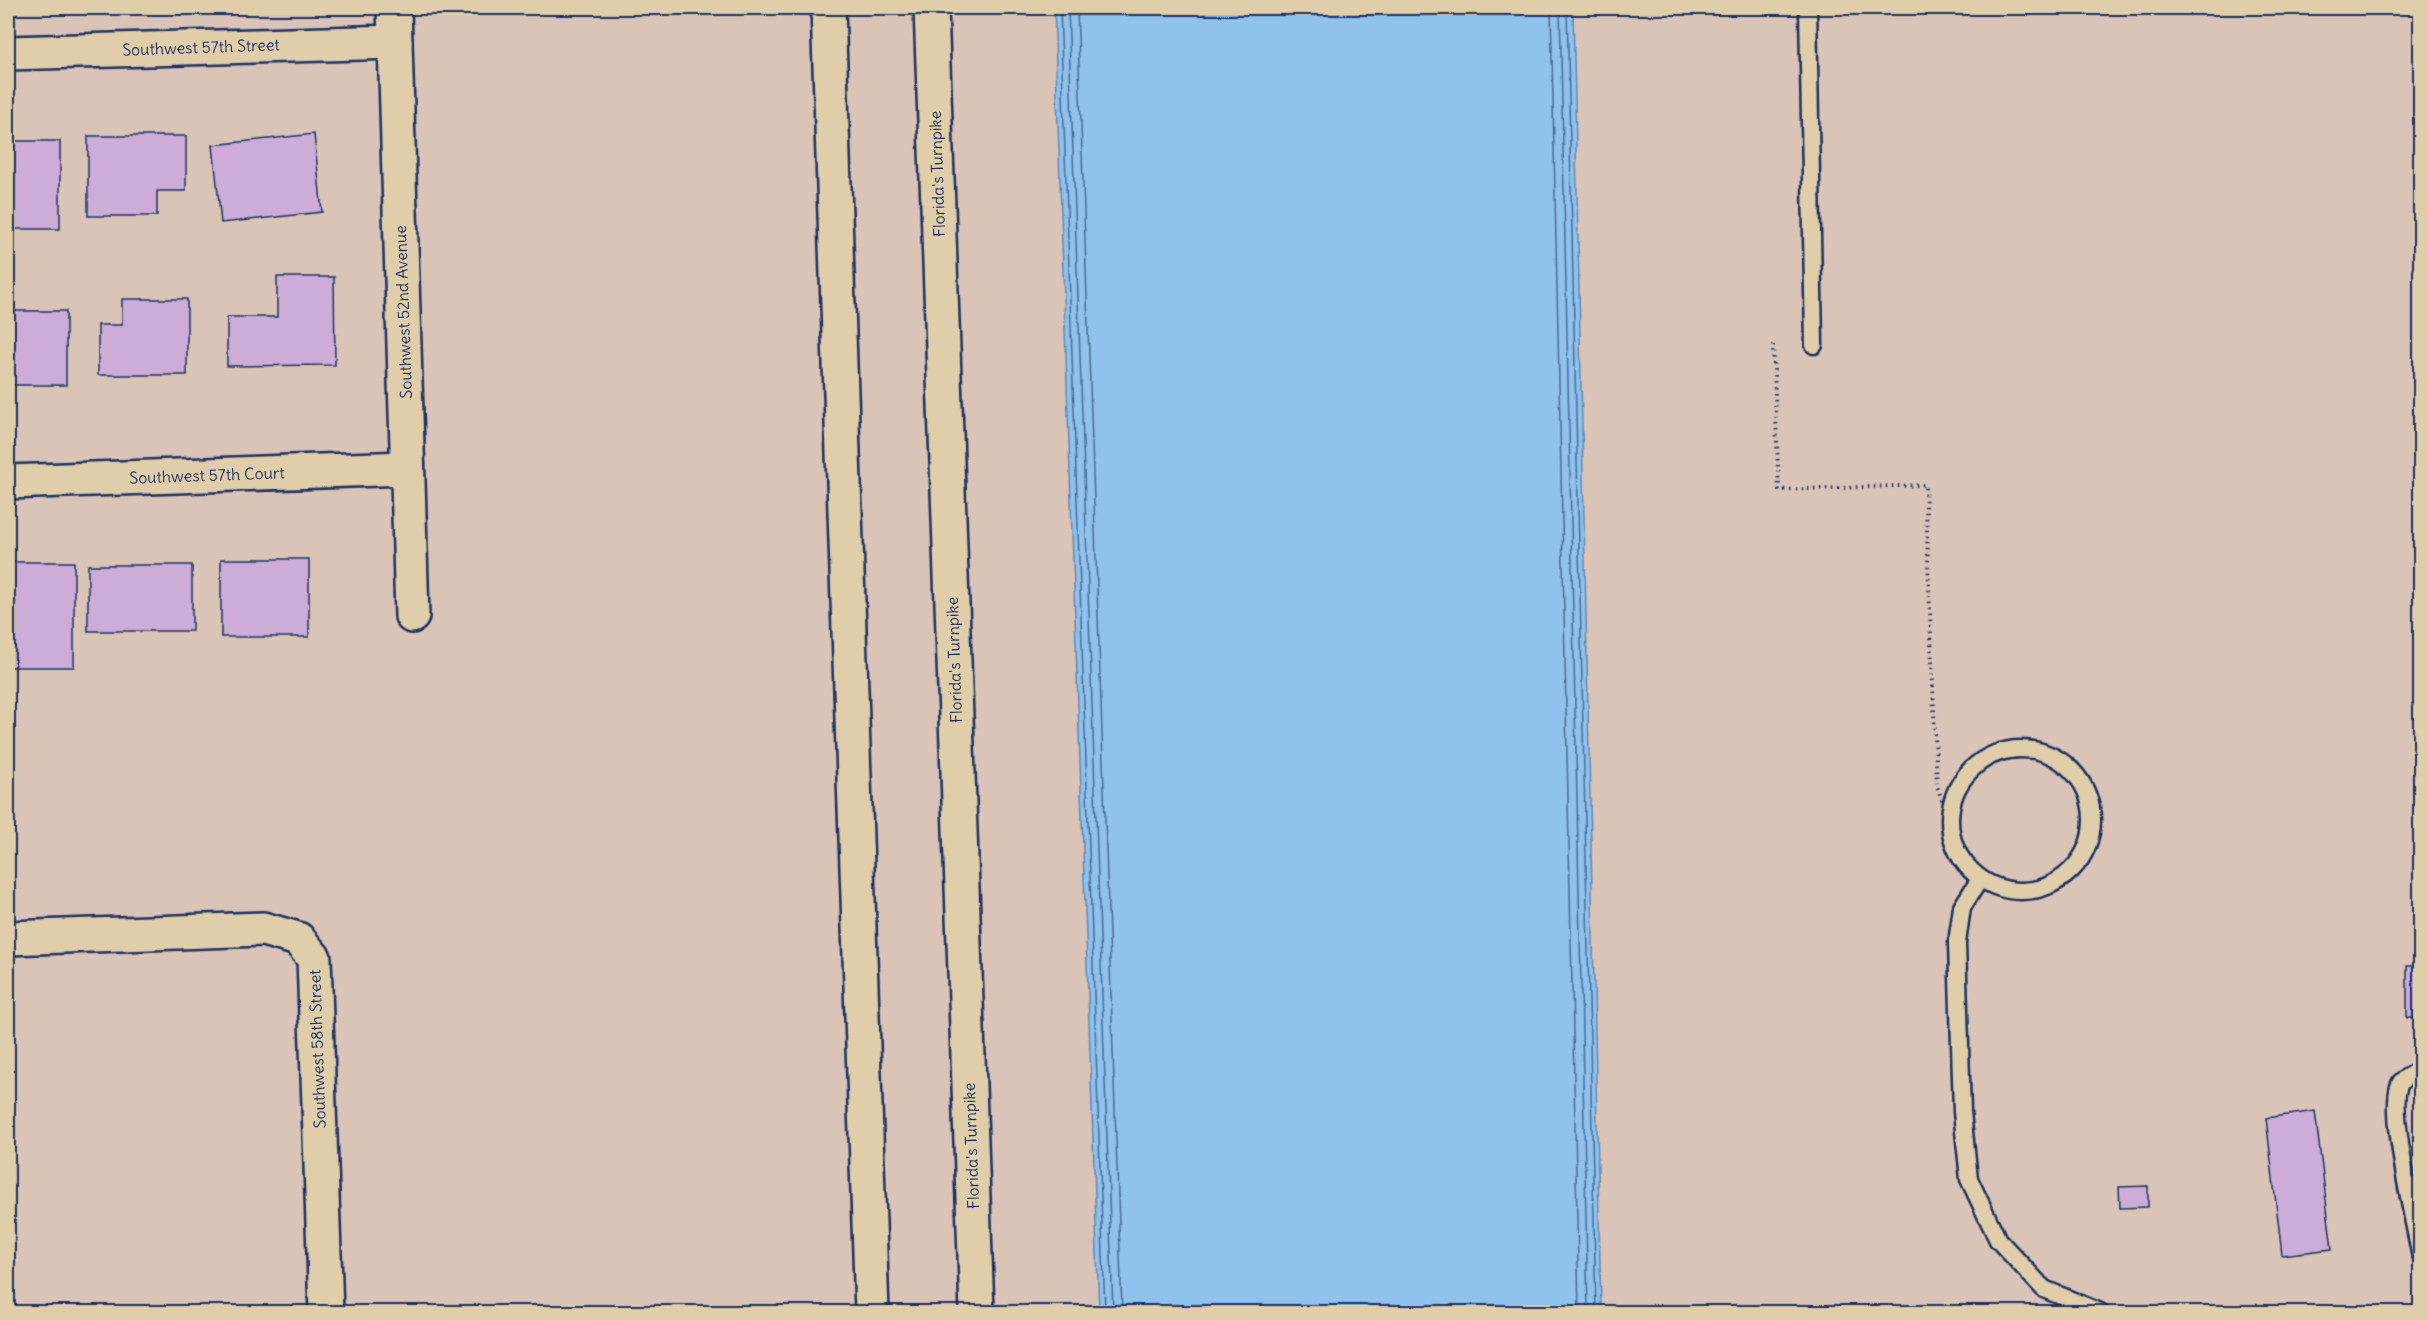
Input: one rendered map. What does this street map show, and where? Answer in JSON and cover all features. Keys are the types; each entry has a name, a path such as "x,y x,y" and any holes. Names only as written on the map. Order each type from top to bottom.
{"main road":[{"name":"Southwest 52nd Avenue","path":"394,8 412,616"},
{"path":"828,8 872,1312"},
{"name":"Florida's Turnpike","path":"931,8 977,1312"},
{"name":"Southwest 57th Street","path":"8,53 395,42"},
{"name":"Southwest 57th Court","path":"8,482 407,468"},
{"name":"Southwest 58th Street","path":"8,938 263,928 298,939 314,958 326,1312"}],"lane":[{"path":"1808,8 1814,345"},
{"path":"2010,749 2035,750 2059,759 2078,776 2090,799 2093,823 2087,848 2073,869 2053,884 2028,891 2003,889 1980,879 1963,863 1952,843 1949,820 1953,795 1966,773 1986,757 2010,749"},
{"path":"1980,879 1962,907 1957,943 1962,1112 1969,1179 1998,1240 2044,1289 2100,1312"},
{"path":"2421,1069 2401,1083 2396,1098 2400,1143 2415,1185 2421,1253"}],"path":[{"path":"1773,345 1779,490 1925,485 1937,786 1949,820"}],"water":[{"path":"1054,8 1573,8 1601,1312 1099,1312"}],"building":[{"path":"314,134 322,212 221,223 213,145"},
{"path":"88,136 186,136 186,191 157,191 157,216 88,216"},
{"path":"8,141 60,141 60,229 8,229"},
{"path":"277,277 334,277 335,365 227,366 227,317 277,317"},
{"path":"122,299 187,299 187,375 98,375 98,325 122,325"},
{"path":"8,311 66,311 66,385 8,385"},
{"path":"221,559 309,559 309,637 221,637"},
{"path":"8,562 74,562 74,667 9,667"},
{"path":"88,565 192,565 192,631 88,631"},
{"path":"2407,966 2420,966 2420,1018 2407,1018"},
{"path":"2315,1111 2332,1249 2282,1255 2266,1118"},
{"path":"2148,1186 2148,1207 2120,1208 2119,1187"}]}
